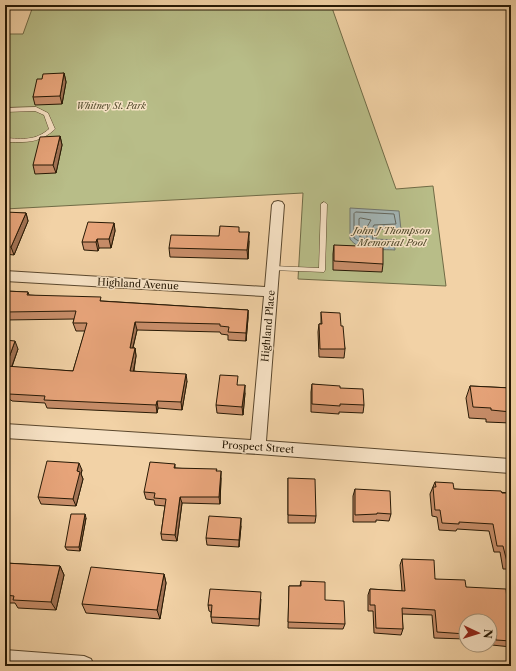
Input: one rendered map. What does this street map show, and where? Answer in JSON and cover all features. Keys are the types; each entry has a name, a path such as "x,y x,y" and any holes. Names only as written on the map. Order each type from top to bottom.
{"street":[{"name":"Highland Place","path":"258,447 278,205"},
{"name":"Highland Avenue","path":"5,276 271,292"},
{"name":"Prospect Street","path":"5,431 258,447 511,466"},
{"path":"5,660 84,666"}],"lane":[{"path":"5,110 36,109 46,114 52,129 46,135 35,140 5,140"},
{"path":"273,268 322,270 324,204"}],"green space":[{"name":"Whitney St. Park","path":"149,5 331,5 396,189 433,186 446,286 298,279 303,193 5,209 5,34 23,34 32,9"}],"water":[{"path":"350,208 399,211 401,230 376,229 376,239 394,240 395,250 365,248 354,243 350,239"}],"building":[{"path":"64,73 60,96 33,97 37,79 42,79 43,74"},
{"path":"60,136 53,165 33,165 40,137"},
{"path":"5,208 8,208 6,212 26,213 11,247 5,247"},
{"path":"88,222 114,223 109,239 97,239 96,242 82,242"},
{"path":"220,226 239,227 239,232 249,232 247,250 169,248 171,235 219,236"},
{"path":"334,245 383,247 383,264 334,261"},
{"path":"5,291 28,292 27,295 101,297 100,301 248,310 246,333 228,332 229,327 220,326 220,324 135,322 130,348 135,348 130,371 186,374 181,402 157,401 156,405 44,400 45,396 9,394 9,392 5,392 5,340 15,341 6,366 73,371 87,323 73,323 76,311 5,312"},
{"path":"321,312 340,313 345,349 320,349 319,324 322,324"},
{"path":"220,375 238,376 237,385 245,385 242,407 216,405"},
{"path":"312,384 340,386 340,388 363,389 364,405 340,404 340,406 312,404"},
{"path":"470,386 511,388 511,412 491,410 491,408 473,407"},
{"path":"47,461 79,463 77,471 80,472 73,499 38,497"},
{"path":"150,462 175,464 174,468 217,469 216,471 221,471 219,497 180,497 175,535 161,534 166,499 154,498 155,493 144,492"},
{"path":"288,478 315,479 316,516 288,515"},
{"path":"435,482 453,483 454,489 501,491 502,493 511,493 511,562 507,562 503,546 497,546 493,524 459,522 459,524 442,523 440,510 435,510 433,487 436,487"},
{"path":"355,489 390,491 391,514 377,513 355,515"},
{"path":"71,514 85,514 79,547 65,547"},
{"path":"209,516 241,518 239,540 206,538"},
{"path":"402,559 434,560 435,579 465,580 466,587 506,589 508,610 511,610 511,641 498,640 498,613 458,613 458,633 437,632 435,610 402,608 403,629 376,628 375,605 370,605 370,589 405,591"},
{"path":"5,563 60,566 51,602 13,600 14,596 5,595"},
{"path":"91,567 164,574 157,610 82,604"},
{"path":"301,581 325,582 325,600 344,601 345,624 288,622 289,586 301,586"},
{"path":"210,589 261,592 259,619 211,617 212,605 208,605"}],"park label":[{"name":"John J Thompson Memorial Pool","path":"392,236"}]}
